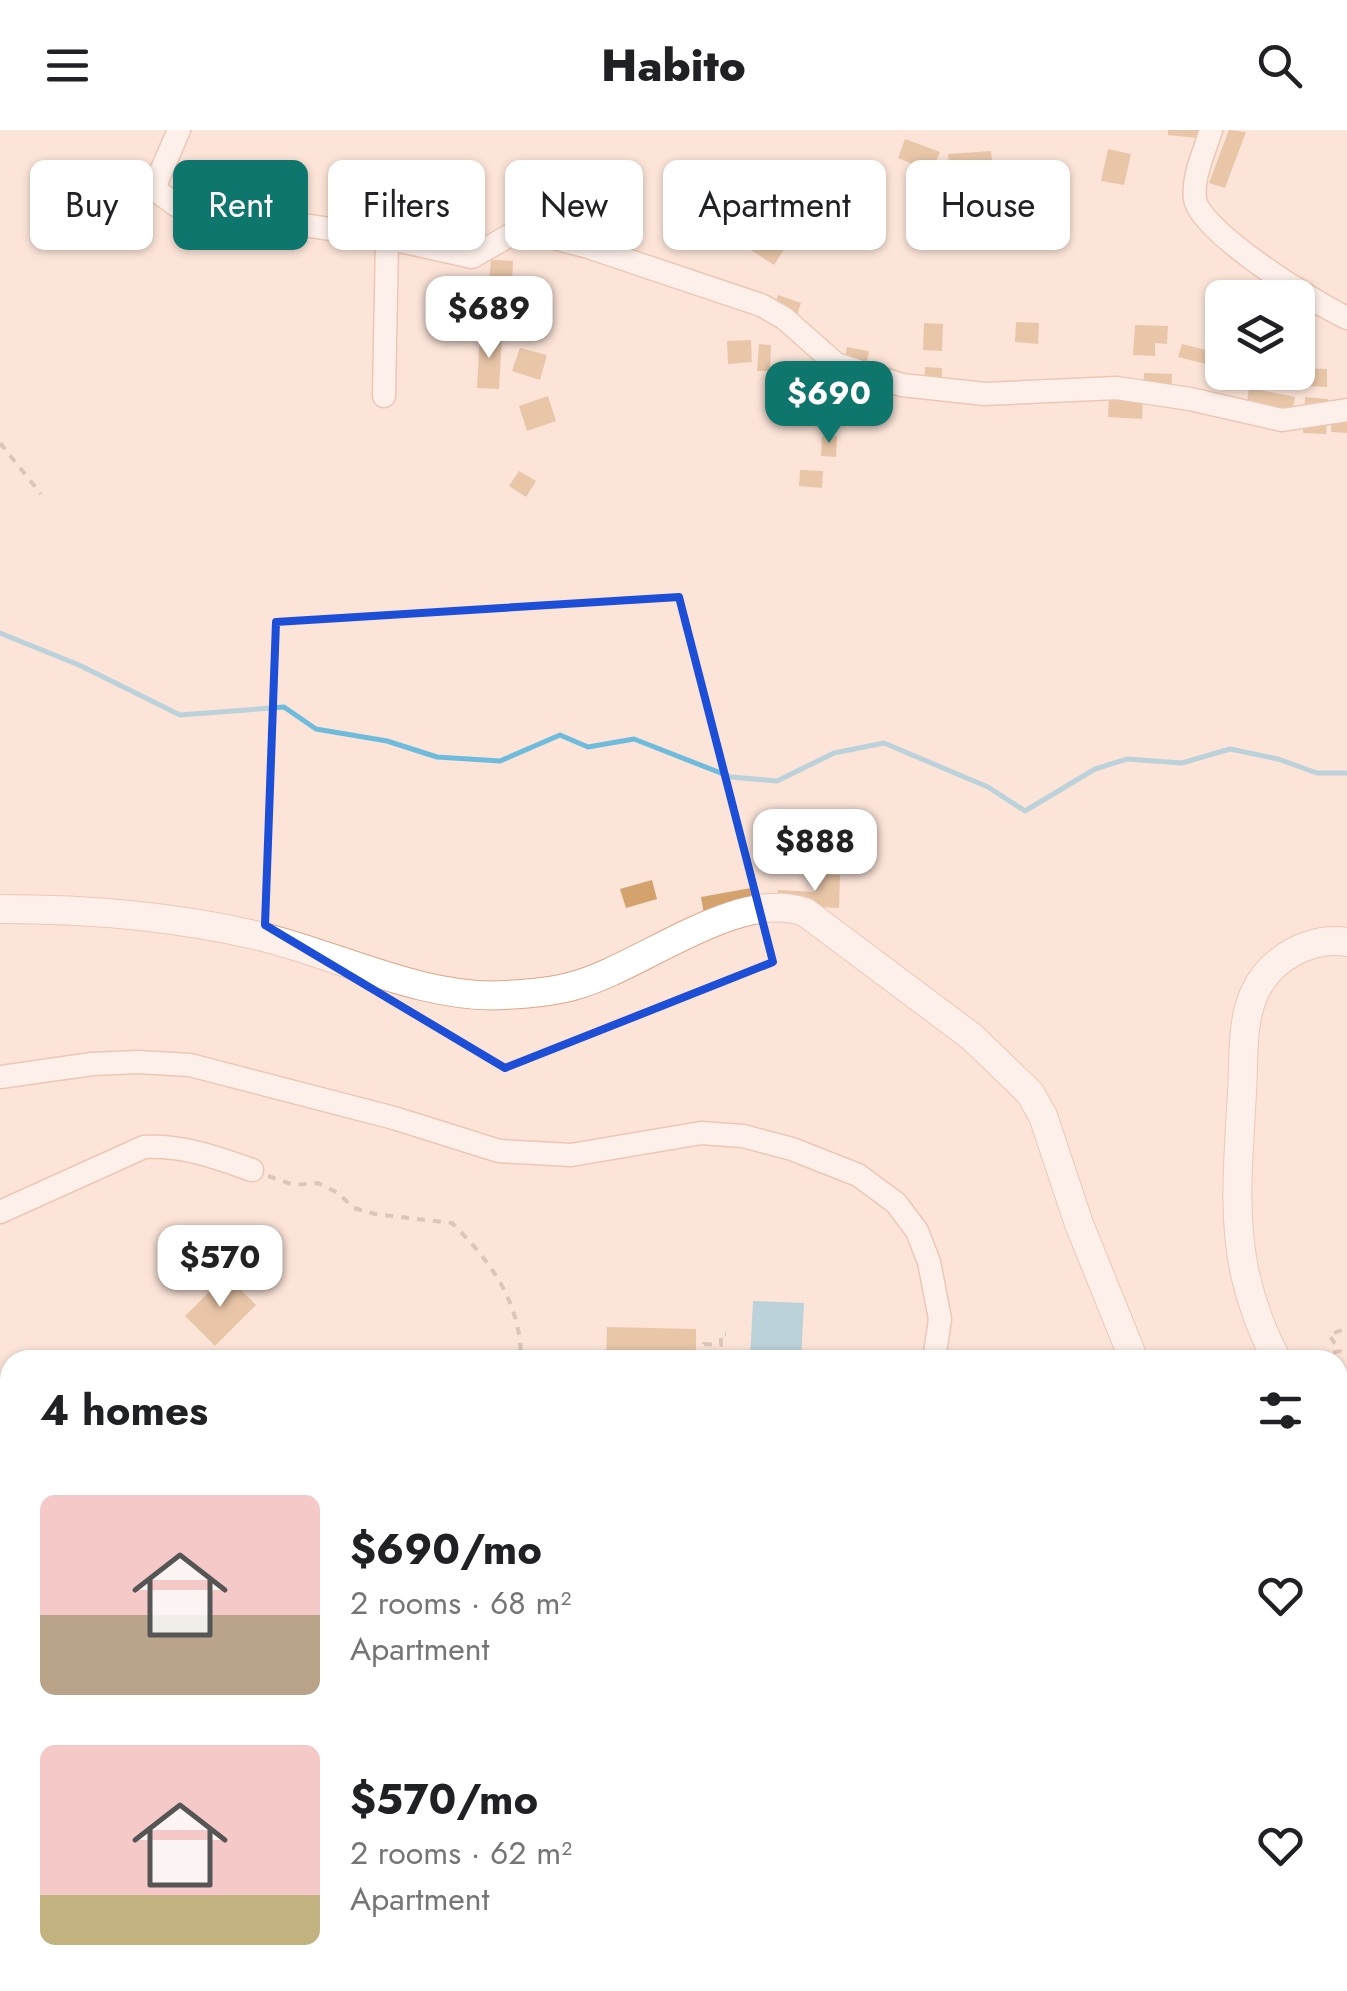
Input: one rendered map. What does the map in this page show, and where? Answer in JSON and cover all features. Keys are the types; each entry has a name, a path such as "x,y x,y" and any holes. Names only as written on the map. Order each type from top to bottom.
{"street":[{"path":"180,130 156,183 164,199 176,205 328,229"},
{"path":"1211,130 1195,182 1195,201 1202,215 1250,257 1347,318"},
{"path":"485,250 521,229 588,247 761,305 784,318 836,364 902,385 985,394 1116,388 1190,399 1282,420 1347,410"},
{"path":"384,396 387,250"},
{"path":"441,250 472,257 484,250"},
{"path":"0,909 143,915 177,921 263,937 473,996 574,986 749,908 788,906 805,912 972,1037 1030,1092 1043,1116 1074,1209 1130,1350"},
{"path":"1271,1350 1254,1312 1244,1272 1236,1203 1246,1031 1254,994 1269,972 1287,956 1309,944 1347,942"},
{"path":"0,1077 92,1064 190,1065 394,1118 500,1151 572,1154 700,1133 743,1136 792,1149 858,1175 896,1203 917,1231 929,1262 940,1320 936,1350"},
{"path":"0,1212 144,1147 202,1151 252,1170"}],"path":[{"path":"0,444 41,494"},
{"path":"252,1170 294,1185 318,1183 338,1193 354,1208 376,1214 452,1222 478,1255 497,1271 511,1304 521,1350"},
{"path":"1339,1350 1329,1335 1347,1328"},
{"path":"704,1350 704,1344 721,1345 721,1334 726,1334"}],"highlighted area":[{"path":"679,597 773,962 505,1068 265,925 276,622"}],"water":[{"path":"753,1301 804,1303 802,1350 751,1350"}],"building":[{"path":"1168,130 1198,130 1197,138 1168,135"},
{"path":"1229,130 1246,132 1225,188 1209,183"},
{"path":"905,139 940,152 937,160 898,158"},
{"path":"1108,149 1131,154 1124,185 1101,181"},
{"path":"991,151 992,160 949,160 948,154"},
{"path":"751,250 784,250 774,265"},
{"path":"491,260 513,261 512,284 489,282"},
{"path":"778,295 801,303 797,315 774,307"},
{"path":"1016,322 1039,323 1038,344 1015,342"},
{"path":"924,323 943,324 942,351 923,350"},
{"path":"1135,325 1168,326 1167,344 1155,343 1155,356 1133,355"},
{"path":"480,333 502,335 499,389 477,388"},
{"path":"751,340 752,362 728,364 727,341"},
{"path":"759,344 771,345 770,371 757,371"},
{"path":"1182,344 1205,350 1205,364 1178,357"},
{"path":"847,347 869,351 864,376 842,372"},
{"path":"520,348 547,355 540,380 512,371"},
{"path":"925,367 942,368 941,400 924,399"},
{"path":"1315,368 1327,369 1327,387 1315,386"},
{"path":"1144,373 1172,374 1171,399 1143,397"},
{"path":"864,376 884,381 879,400 859,395"},
{"path":"815,386 842,393 838,409 811,403"},
{"path":"1249,390 1295,397 1292,411 1247,402"},
{"path":"548,396 556,421 527,431 519,406"},
{"path":"1109,396 1143,397 1142,419 1108,417"},
{"path":"1305,397 1328,399 1326,434 1303,433"},
{"path":"1332,413 1347,414 1347,433 1331,432"},
{"path":"822,436 837,436 836,457 821,456"},
{"path":"800,470 823,471 822,488 799,486"},
{"path":"519,471 536,481 526,497 509,486"},
{"path":"815,874 840,875 839,908 777,905 778,890 814,892"},
{"path":"652,880 657,899 626,908 620,889"},
{"path":"751,888 754,906 704,914 701,897"},
{"path":"226,1275 256,1305 215,1346 185,1316"},
{"path":"607,1327 696,1329 696,1350 606,1350"}],"waterway":[{"path":"0,633 79,665 180,715 284,707 316,729 387,741 437,757 500,761 560,735 588,747 634,739 731,777 777,781 834,753 884,743 988,787 1025,811 1095,769 1127,759 1182,763 1230,749 1278,759 1317,773 1347,773"}]}
